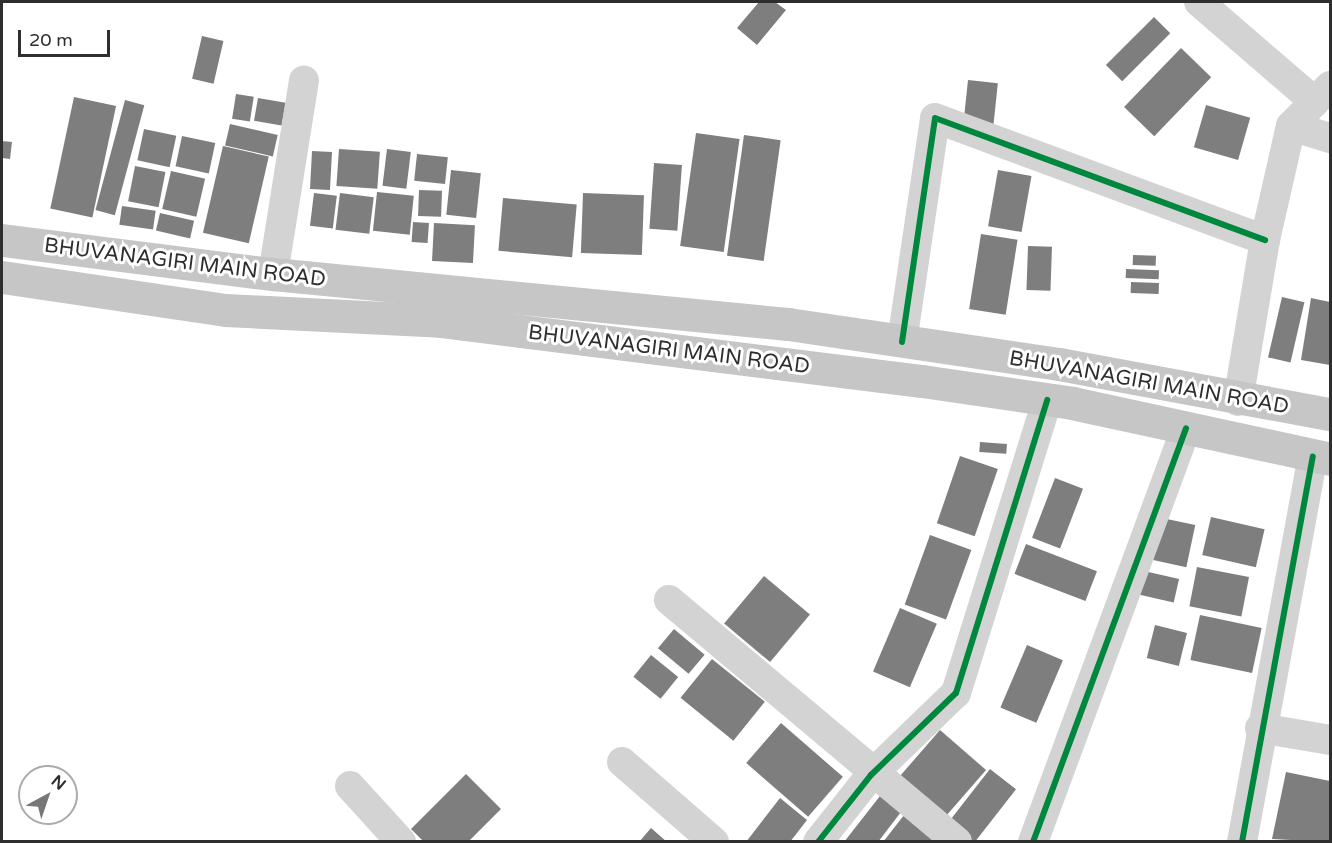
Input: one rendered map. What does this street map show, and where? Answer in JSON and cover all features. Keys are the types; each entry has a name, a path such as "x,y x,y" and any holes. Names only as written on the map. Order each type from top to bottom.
{"main road":[{"name":"BHUVANAGIRI MAIN ROAD","path":"2,240 273,274 788,324 1059,364 1238,401 1330,414"},
{"name":"BHUVANAGIRI MAIN ROAD","path":"2,277 226,310 440,321 1047,400 1322,458"}],"street":[{"path":"1199,2 1323,94 1291,126 1265,240 1238,401"},
{"path":"273,274 304,80"},
{"path":"902,342 935,118 1265,240"},
{"path":"1291,126 1330,138"},
{"path":"818,842 871,775 956,693 1047,400"},
{"path":"1033,842 1186,428"},
{"path":"1242,842 1260,728 1322,458"},
{"path":"669,600 871,775 957,842"},
{"path":"1260,728 1330,740"},
{"path":"622,762 714,842"},
{"path":"350,786 401,842"}],"building":[{"path":"759,2 775,2 786,10 757,45 737,28"},
{"path":"1154,17 1170,33 1122,81 1106,65"},
{"path":"202,36 223,41 214,84 192,79"},
{"path":"1181,48 1211,77 1154,136 1124,107"},
{"path":"968,80 998,83 993,128 963,125"},
{"path":"236,94 254,97 250,122 232,119"},
{"path":"74,97 116,106 92,217 50,209"},
{"path":"258,98 286,103 282,126 254,121"},
{"path":"125,100 144,105 115,215 95,210"},
{"path":"1206,105 1250,118 1238,160 1194,147"},
{"path":"230,124 278,135 273,156 225,145"},
{"path":"144,129 176,136 170,167 137,160"},
{"path":"696,133 740,139 724,252 680,246"},
{"path":"744,135 781,140 764,261 727,256"},
{"path":"182,136 215,143 209,173 176,166"},
{"path":"2,141 12,142 10,159 2,158"},
{"path":"223,146 269,157 249,243 203,233"},
{"path":"339,149 380,152 377,189 336,186"},
{"path":"387,149 411,152 406,189 382,186"},
{"path":"312,151 332,152 330,190 310,189"},
{"path":"417,154 448,157 445,184 414,181"},
{"path":"654,163 682,165 677,231 649,229"},
{"path":"135,166 165,172 159,207 128,201"},
{"path":"451,170 481,173 476,218 446,215"},
{"path":"998,170 1031,176 1022,232 988,226"},
{"path":"171,171 205,179 196,217 162,209"},
{"path":"419,190 442,191 441,217 418,216"},
{"path":"377,192 414,196 410,235 373,231"},
{"path":"314,193 337,196 333,229 310,226"},
{"path":"340,193 374,197 369,234 335,230"},
{"path":"583,193 644,195 642,255 581,253"},
{"path":"503,198 577,204 572,257 498,251"},
{"path":"122,206 156,211 153,230 119,225"},
{"path":"160,213 194,221 190,238 156,231"},
{"path":"413,222 429,223 428,243 412,242"},
{"path":"434,223 475,225 473,263 432,261"},
{"path":"981,234 1018,240 1006,315 969,309"},
{"path":"1028,246 1052,247 1050,291 1026,290"},
{"path":"1133,255 1156,256 1156,266 1133,265"},
{"path":"1126,269 1159,270 1159,279 1126,278"},
{"path":"1131,282 1159,283 1159,294 1131,293"},
{"path":"1282,297 1304,302 1290,363 1268,357"},
{"path":"1311,298 1330,302 1330,365 1301,360"},
{"path":"980,442 1007,444 1006,454 979,452"},
{"path":"960,456 998,469 975,536 937,523"},
{"path":"1055,478 1083,489 1060,549 1032,538"},
{"path":"1211,517 1265,529 1256,567 1202,555"},
{"path":"1162,518 1195,525 1186,567 1153,560"},
{"path":"930,535 971,550 946,620 905,605"},
{"path":"1026,544 1097,571 1085,601 1015,574"},
{"path":"1197,567 1249,577 1241,616 1189,606"},
{"path":"1144,571 1179,579 1174,602 1139,594"},
{"path":"764,576 810,615 770,662 724,623"},
{"path":"900,608 937,624 910,687 873,672"},
{"path":"1200,615 1262,628 1252,673 1190,660"},
{"path":"1155,625 1187,633 1179,666 1147,658"},
{"path":"674,629 705,655 689,674 658,648"},
{"path":"1027,645 1063,660 1036,723 1000,708"},
{"path":"651,655 678,677 661,699 633,677"},
{"path":"712,659 765,702 733,741 681,698"},
{"path":"781,723 843,777 808,817 746,763"},
{"path":"940,730 986,770 939,824 893,784"},
{"path":"990,769 1016,789 975,842 970,842 947,824"},
{"path":"1286,772 1330,781 1330,842 1272,839"},
{"path":"466,774 501,809 468,842 424,842 411,829"},
{"path":"880,796 901,812 878,842 844,842"},
{"path":"780,798 807,820 790,842 746,842"},
{"path":"908,810 947,842 883,842"},
{"path":"651,828 667,842 639,842"}],"cycle path":[{"path":"902,342 935,118 1265,240"},
{"path":"818,842 871,775 956,693 1047,400"},
{"path":"1033,842 1186,428"},
{"path":"1242,842 1313,456"}]}
